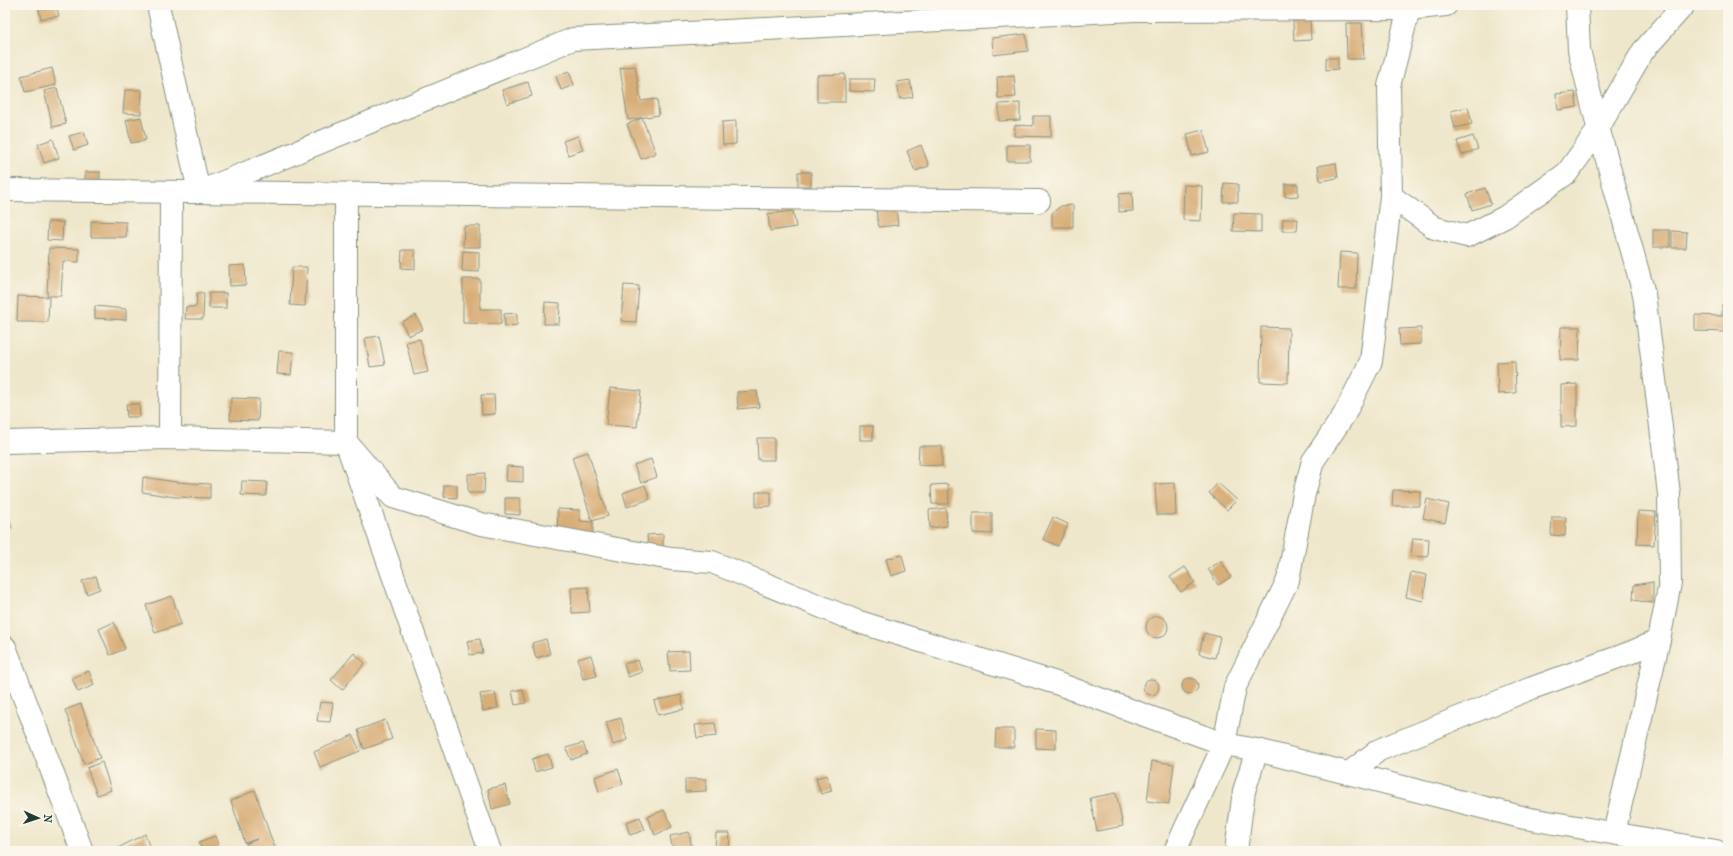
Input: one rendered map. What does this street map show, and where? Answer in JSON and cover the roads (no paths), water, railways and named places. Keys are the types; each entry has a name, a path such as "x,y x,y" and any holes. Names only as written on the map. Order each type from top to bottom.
{"street":[{"path":"158,5 199,192"},
{"path":"199,192 573,39 1135,8 1409,9 1446,5"},
{"path":"1577,5 1579,50 1598,127 1644,294 1669,494 1670,583 1659,640 1614,833"},
{"path":"1390,196 1435,228 1467,236 1505,217 1567,173 1598,127 1643,51 1684,5"},
{"path":"1175,851 1224,744 1235,687 1288,580 1304,494 1313,461 1344,415 1370,361 1390,196 1389,86 1409,9"},
{"path":"5,190 1039,201"},
{"path":"170,438 171,192"},
{"path":"346,194 346,442 490,851"},
{"path":"5,442 170,438 346,442 393,497 481,524 671,559 712,562 856,621 1056,683 1224,744 1257,750 1525,818 1716,851"},
{"path":"1349,773 1379,750 1532,688 1632,652 1659,640"},
{"path":"5,647 82,851"},
{"path":"1236,851 1244,791 1257,750"}]}
